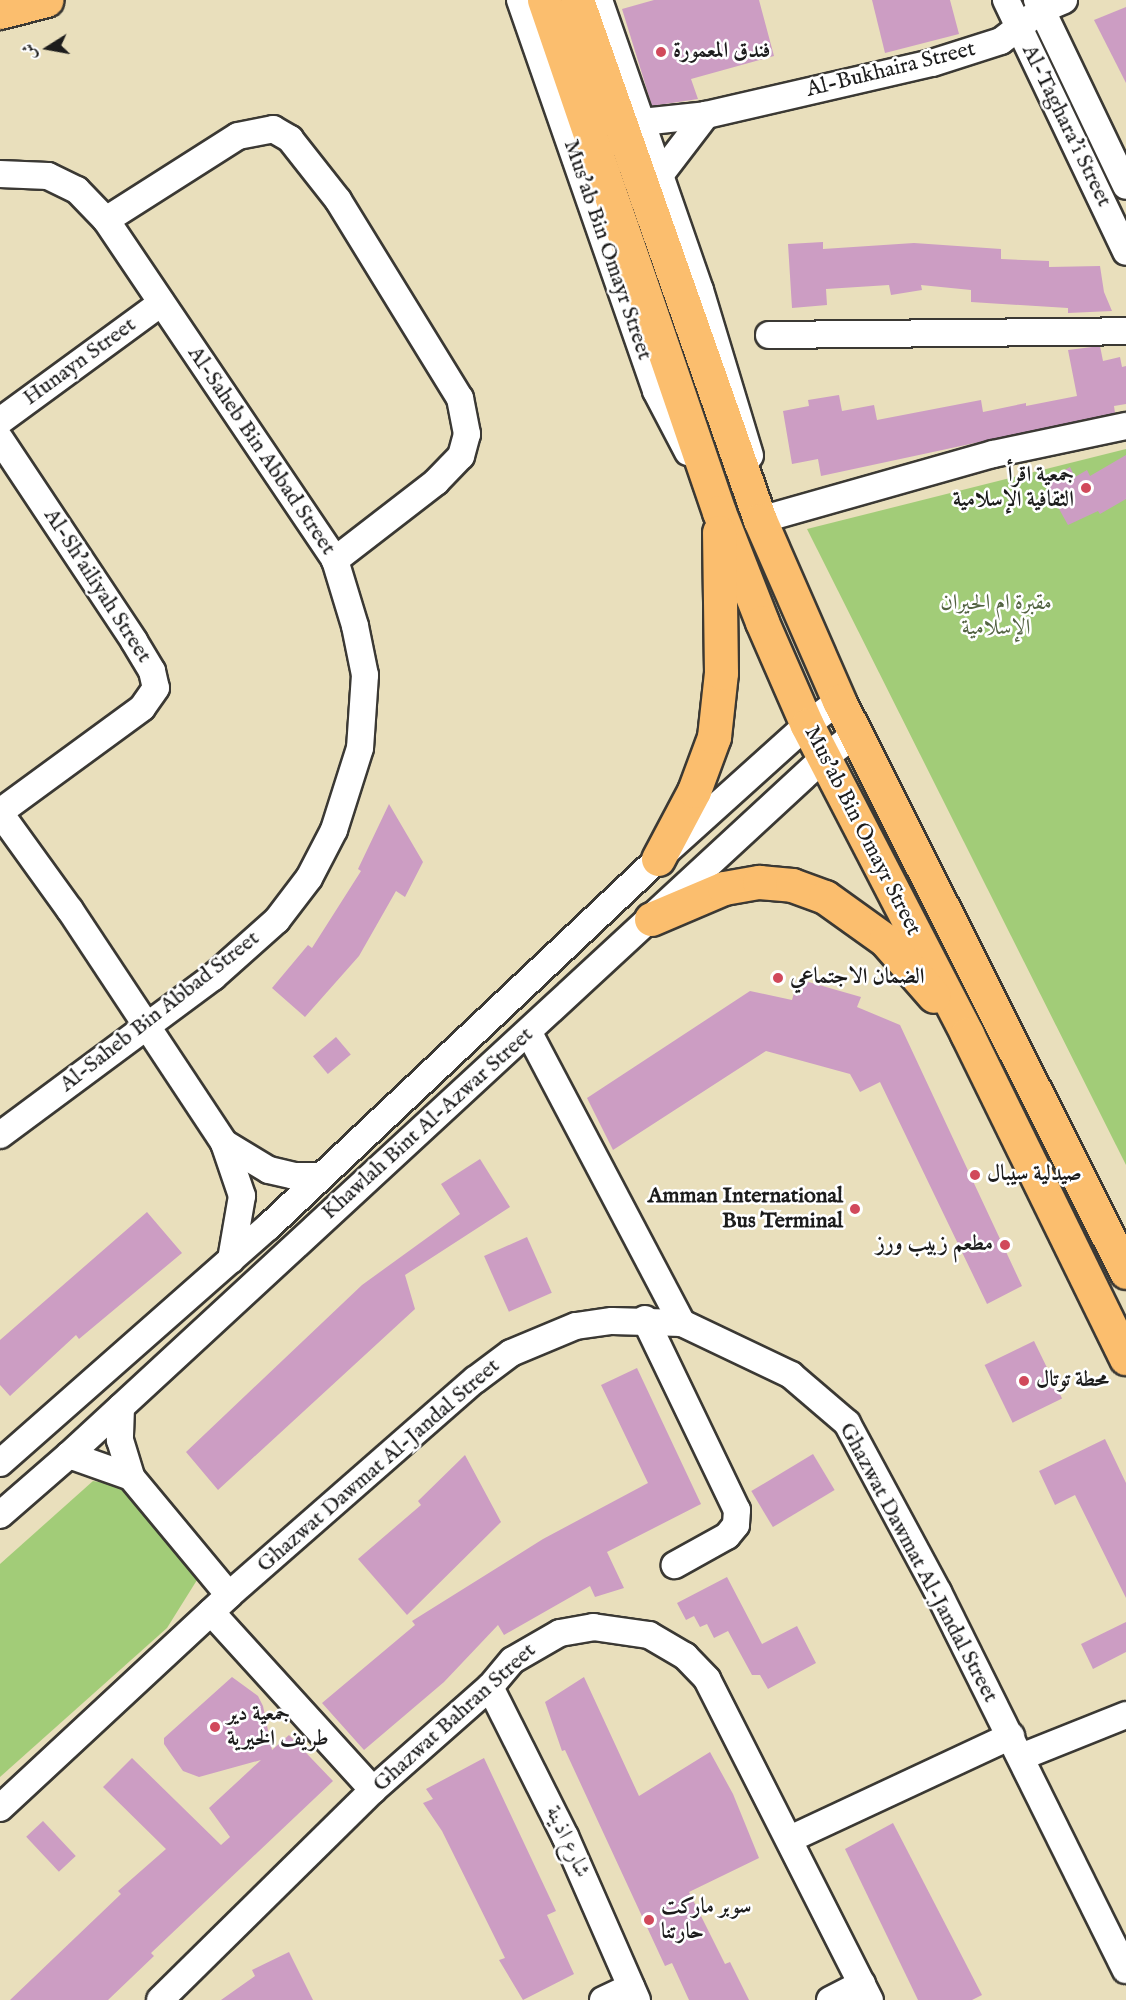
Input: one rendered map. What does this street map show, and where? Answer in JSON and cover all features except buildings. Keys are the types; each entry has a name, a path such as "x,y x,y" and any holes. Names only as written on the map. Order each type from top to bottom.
{"highway":[{"path":"0,12 46,0"},
{"name":"Mus'ab Bin Omayr Street","path":"543,0 716,501 807,725 967,1034 1126,1358"},
{"name":"Mus'ab Bin Omayr Street","path":"577,0 756,507 839,701 1126,1272"},
{"path":"658,859 694,791 714,737 721,673 716,501"},
{"path":"651,919 724,888 759,882 792,885 825,897 885,940 967,1034"}],"street":[{"name":"Mus'ab Bin Omayr Street","path":"520,0 656,392 716,501"},
{"name":"Mus'ab Bin Omayr Street","path":"599,0 743,421 752,463 756,507"},
{"name":"Al-Taghara'i Street","path":"1006,0 1126,252"},
{"name":"Al-Bukhaira Street","path":"642,122 706,115 932,63 1001,41 1048,3"},
{"name":"Al-Taghara'i Street","path":"1048,3 1123,173"},
{"path":"660,175 706,115"},
{"path":"106,220 238,136 273,129 290,139 338,200 459,398 467,434 461,456 436,482 335,560"},
{"name":"Al-Saheb Bin Abbad Street","path":"0,174 48,176 77,190 106,220 335,560 355,626 365,675 360,748 334,830 309,878 277,920 213,977 0,1134"},
{"name":"Hunayn Street","path":"0,421 161,303"},
{"path":"769,336 1126,331"},
{"path":"756,507 1126,426"},
{"name":"Al-Sh'ailiyah Street","path":"0,439 134,640 152,671 156,688 142,708 0,812"},
{"name":"Khawlah Bint Al-Azwar Street","path":"0,1463 231,1260 658,859 807,725 839,701"},
{"name":"Khawlah Bint Al-Azwar Street","path":"0,1515 69,1455 529,1033 825,757 856,734"},
{"path":"0,812 70,910 224,1143 242,1196 231,1260"},
{"path":"529,1033 682,1323"},
{"path":"224,1143 269,1170 294,1176 321,1176"},
{"path":"645,1319 737,1510 735,1525 727,1536 675,1565"},
{"name":"Ghazwat Dawmat Al-Jandal Street","path":"0,1808 220,1603 475,1380 511,1353 576,1326 645,1319 682,1323 724,1339 791,1375 847,1423 1016,1747 1126,1970"},
{"path":"121,1407 120,1440 131,1477 220,1603 373,1790"},
{"path":"69,1455 131,1477"},
{"name":"Ghazwat Bahran Street","path":"160,2000 373,1790 490,1687 513,1660 560,1633 593,1627 622,1628 671,1646 685,1656 717,1693 866,1992"},
{"name":"شارع اذينة","path":"490,1687 566,1836 634,1993"},
{"path":"790,1839 1016,1747 1126,1715"},
{"path":"831,2000 866,1992"},
{"path":"603,2000 634,1993"}],"green space":[{"name":"مقبرة ام الحيران الإسلامية","path":"1126,449 1126,1165 807,529"},
{"path":"93,1481 118,1485 197,1580 167,1628 0,1777 0,1564"}],"place":[{"name":"فندق المعمورة","path":"661,52"},
{"name":"جمعية اقرأ الثقافية الإسلامية","path":"1086,488"},
{"name":"الضمان الاجتماعي","path":"778,978"},
{"name":"صيدلية سيبال","path":"975,1175"},
{"name":"Amman International Bus Terminal","path":"855,1209"},
{"name":"مطعم زبيب ورز","path":"1005,1245"},
{"name":"محطة توتال","path":"1024,1381"},
{"name":"جمعية دير طريف الخيرية","path":"215,1727"},
{"name":"سوبر ماركت حارتنا","path":"649,1920"}]}
